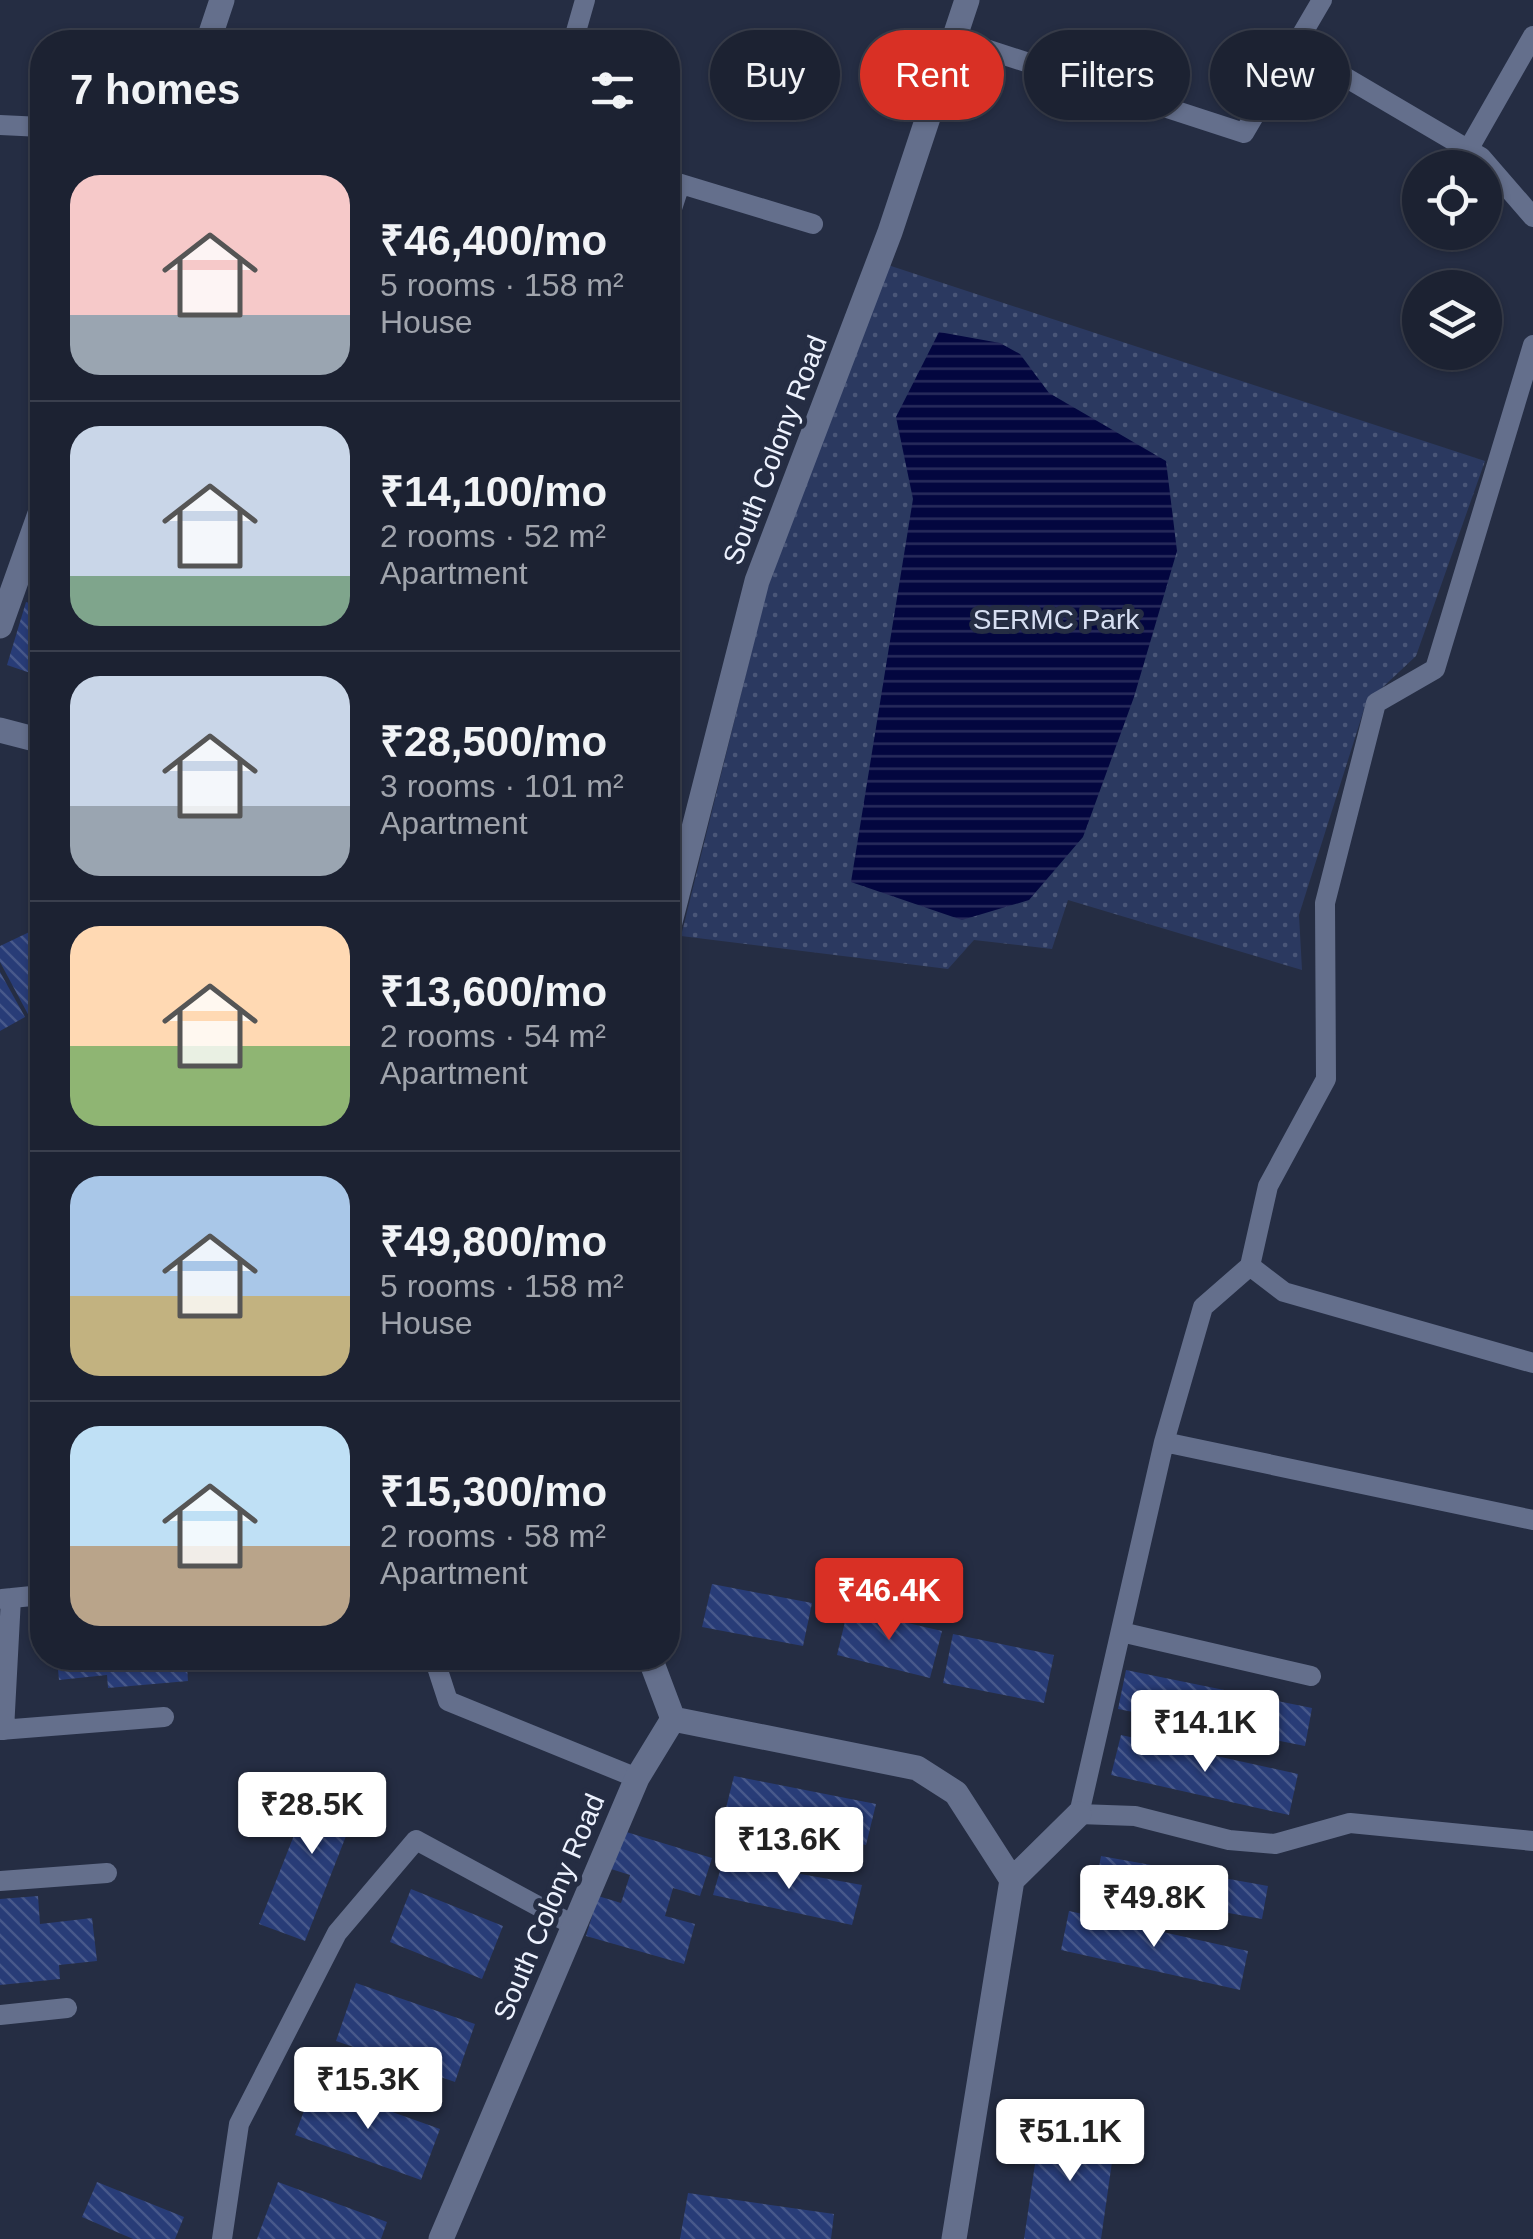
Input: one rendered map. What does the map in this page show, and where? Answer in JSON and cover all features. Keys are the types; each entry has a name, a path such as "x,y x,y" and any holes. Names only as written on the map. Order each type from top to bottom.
{"street":[{"path":"212,30 222,0"},
{"name":"South Colony Road","path":"957,30 967,0"},
{"name":"South Colony Road","path":"680,883 757,581 890,232 927,120"},
{"path":"0,626 30,542"},
{"path":"0,730 30,738"},
{"path":"655,1670 673,1719 917,1768 956,1793 1012,1880"},
{"name":"South Colony Road","path":"441,2239 638,1778 673,1719"},
{"path":"954,2239 1012,1880 1079,1814"}],"lane":[{"path":"576,30 585,0"},
{"path":"1304,30 1322,0"},
{"path":"1350,80 1468,150 1533,36"},
{"path":"1004,55 1244,132 1251,120"},
{"path":"0,125 30,126"},
{"path":"1502,181 1533,216"},
{"path":"680,184 814,224"},
{"path":"1533,345 1435,669 1376,704 1324,903 1326,1079 1268,1186 1250,1266 1203,1307 1164,1442 1079,1814 1135,1816 1229,1840 1275,1844 1350,1824 1533,1841"},
{"path":"1250,1266 1284,1292 1533,1363"},
{"path":"1164,1442 1533,1520"},
{"path":"6,1599 2,1730 164,1717"},
{"path":"1121,1632 1311,1676"},
{"path":"438,1670 448,1701 638,1778"},
{"path":"222,2239 239,2124 337,1932 416,1840 573,1926"},
{"path":"0,1880 107,1873"},
{"path":"0,2015 66,2008"}],"green space":[{"name":"SERMC Park","path":"888,265 1485,461 1416,656 1366,703 1299,915 1302,970 1068,900 1052,949 974,940 948,969 681,936 767,589"}],"shaded area":[{"path":"939,332 1000,343 1020,354 1049,393 1166,461 1177,551 1134,697 1083,837 1029,900 962,920 851,882 913,499 896,417"}],"building":[{"path":"26,602 30,603 30,673 7,665"},
{"path":"30,932 30,1018 0,962 0,946"},
{"path":"0,972 25,1017 0,1031"},
{"path":"712,1584 812,1603 803,1646 702,1627"},
{"path":"848,1609 942,1631 930,1678 837,1655"},
{"path":"953,1634 1054,1655 1044,1703 943,1683"},
{"path":"58,1670 187,1670 188,1681 108,1688 107,1675 59,1680"},
{"path":"1126,1670 1312,1708 1305,1746 1118,1709"},
{"path":"1121,1735 1298,1774 1289,1815 1111,1775"},
{"path":"319,1772 364,1790 305,1941 259,1924"},
{"path":"734,1776 876,1804 866,1845 724,1816"},
{"path":"623,1831 712,1858 700,1896 673,1888 665,1916 695,1924 684,1964 586,1936 598,1896 621,1903 630,1875 611,1869"},
{"path":"1101,1856 1268,1886 1262,1919 1095,1889"},
{"path":"723,1860 862,1885 852,1925 713,1895"},
{"path":"411,1889 503,1926 482,1979 390,1942"},
{"path":"38,1896 40,1924 92,1918 97,1961 59,1965 60,1979 0,1985 0,1899"},
{"path":"1069,1911 1248,1951 1240,1990 1061,1950"},
{"path":"356,1983 475,2024 455,2082 336,2041"},
{"path":"314,2084 440,2129 421,2180 295,2135"},
{"path":"1041,2123 1116,2134 1101,2239 1024,2239"},
{"path":"97,2182 184,2217 175,2239 133,2239 82,2217"},
{"path":"278,2182 387,2222 381,2239 257,2239"},
{"path":"688,2193 834,2214 831,2239 680,2239"}]}
